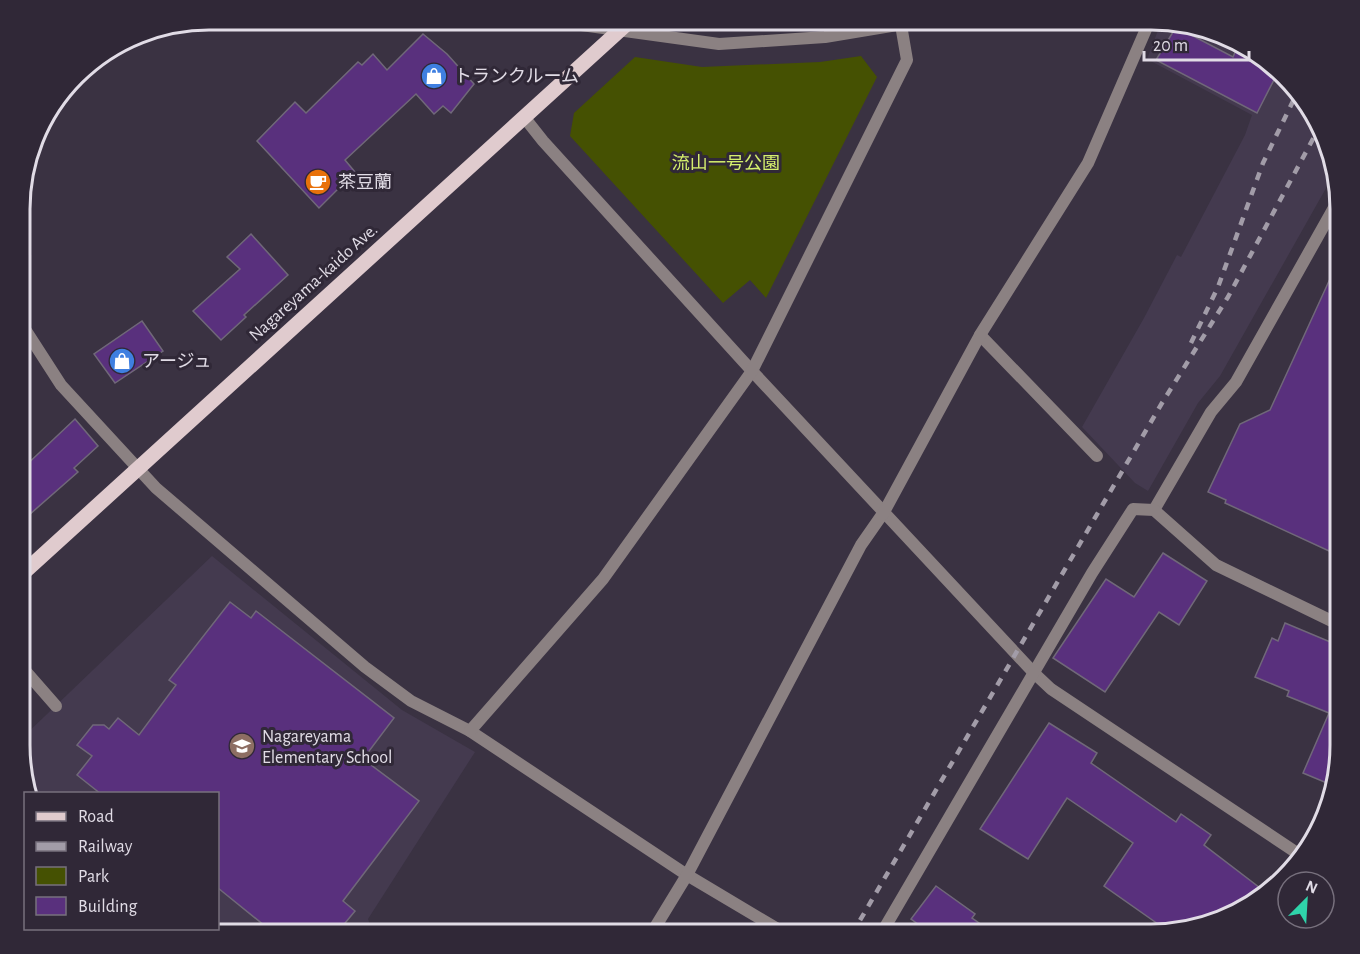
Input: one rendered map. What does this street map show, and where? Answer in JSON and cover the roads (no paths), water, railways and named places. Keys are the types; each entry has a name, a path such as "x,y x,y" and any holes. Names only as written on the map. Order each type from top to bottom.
{"main road":[{"name":"Nagareyama-kaido Ave.","path":"30,567 620,30"}],"street":[{"path":"650,30 719,44 825,37 869,30"},
{"path":"470,731 603,579 752,371 907,60 902,30"},
{"path":"657,924 687,874 861,545 884,512 980,335 1088,164 1146,30"},
{"path":"524,117 543,141 752,371 1034,673 1052,689 1295,851"},
{"path":"1154,510 1211,412 1236,382 1330,218"},
{"path":"980,335 1096,456"},
{"path":"30,337 61,385 156,488 365,667 411,701 470,731 687,874 770,924"},
{"path":"887,924 1092,573 1133,509 1154,510 1216,565 1330,620"},
{"path":"30,676 56,705"}],"railway":[{"path":"1191,343 1218,287 1263,163 1293,100"},
{"path":"858,924 1162,403 1228,297 1314,136"}],"place":[{"name":"トランクルーム","path":"434,76"},
{"name":"茶豆蘭","path":"318,182"},
{"name":"アージュ","path":"122,361"},
{"name":"Nagareyama Elementary School","path":"242,746"}],"park label":[{"name":"流山一号公園","path":"726,163"}]}
